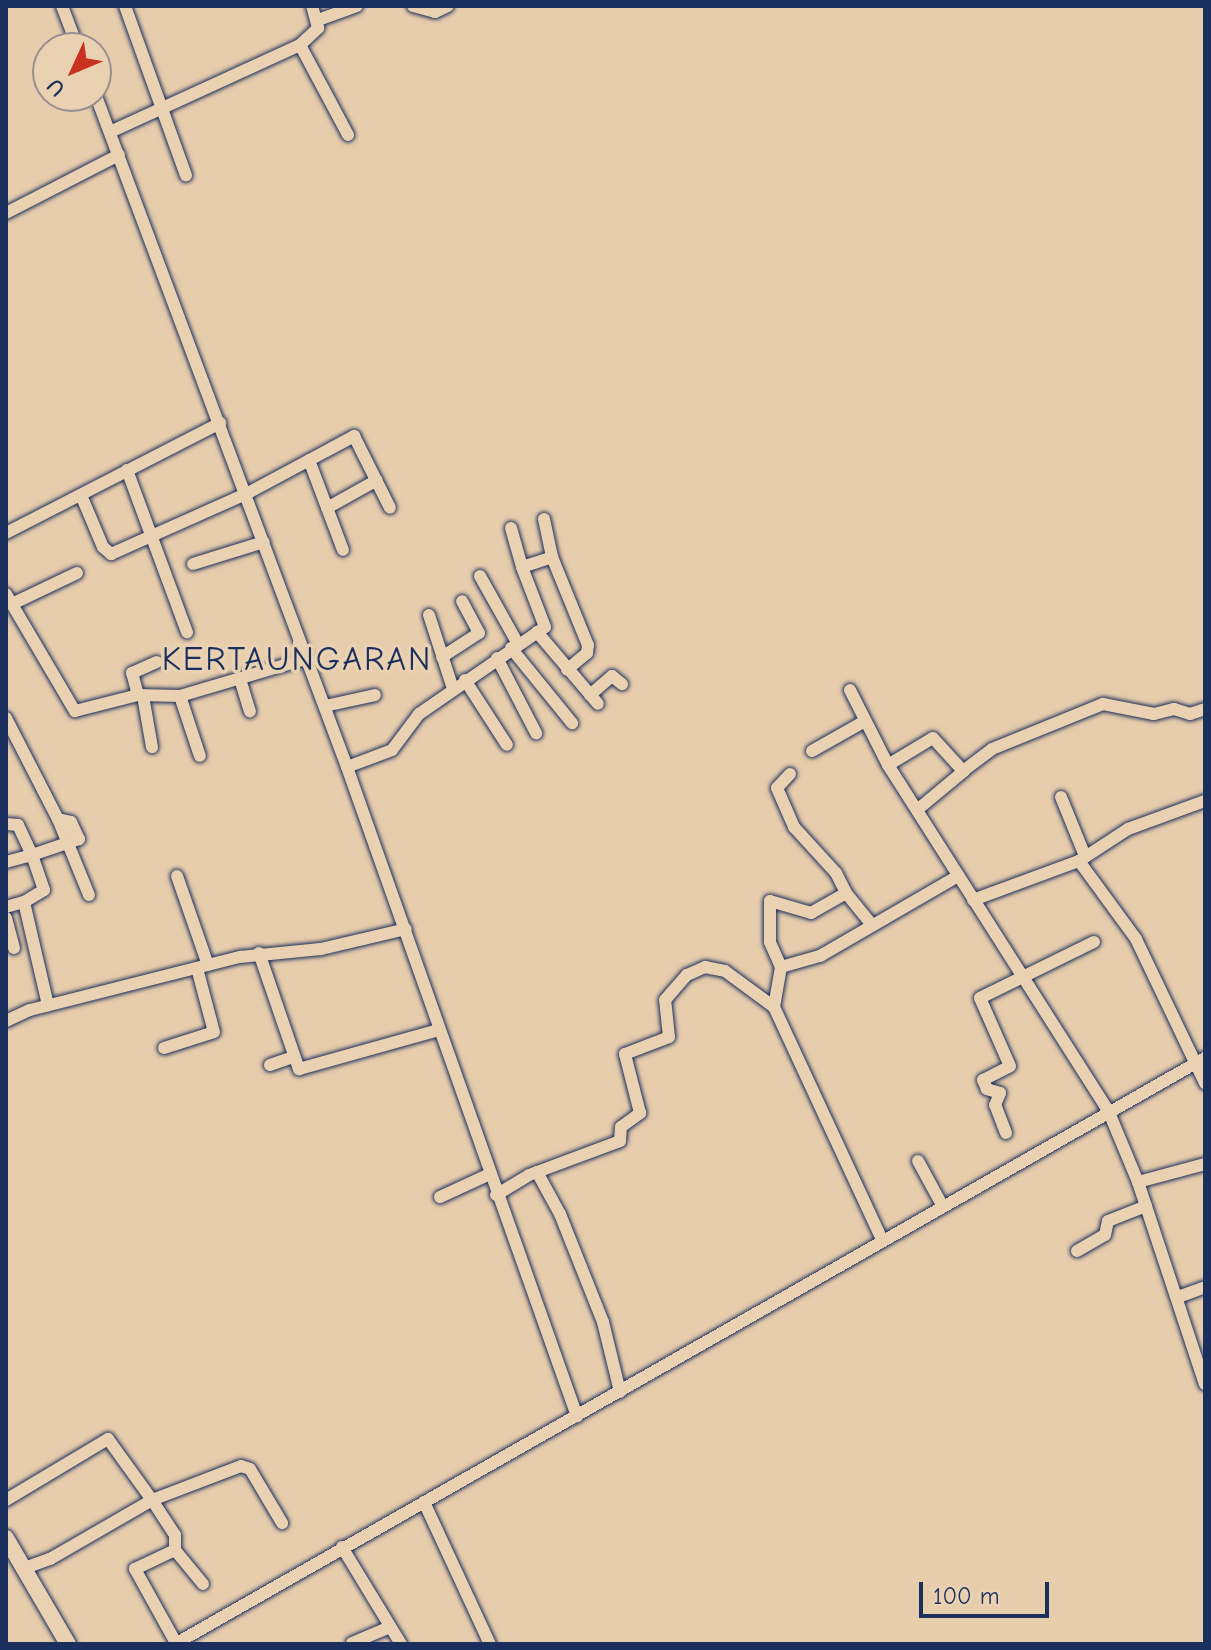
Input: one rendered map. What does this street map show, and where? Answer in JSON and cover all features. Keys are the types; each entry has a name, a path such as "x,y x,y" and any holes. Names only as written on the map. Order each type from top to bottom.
{"main road":[{"path":"6,1538 68,1644"}],"street":[{"path":"62,6 72,32"},
{"path":"125,6 186,175"},
{"path":"110,132 300,45 312,37 318,20 312,6"},
{"path":"318,20 357,6"},
{"path":"413,6 435,12 448,6"},
{"path":"300,45 348,135"},
{"path":"102,112 308,658 406,929 496,1195 577,1416"},
{"path":"6,213 119,155"},
{"path":"6,533 220,423"},
{"path":"81,495 107,552 246,494 354,436 390,508"},
{"path":"309,460 343,550"},
{"path":"127,470 187,632"},
{"path":"327,508 377,480"},
{"path":"544,519 552,557 588,645 567,670"},
{"path":"347,767 392,750 419,714 547,623 522,567 511,528"},
{"path":"193,564 264,542"},
{"path":"522,567 552,557"},
{"path":"77,573 9,599 75,711 141,695 180,696 308,658"},
{"path":"480,576 514,646 572,723"},
{"path":"442,657 479,633 462,601"},
{"path":"429,615 453,689"},
{"path":"537,632 594,700 612,676 622,684"},
{"path":"497,658 536,733"},
{"path":"152,747 141,695 132,673 157,662"},
{"path":"240,679 250,711"},
{"path":"465,680 507,745"},
{"path":"850,690 888,765 1020,978 1108,1110 1138,1182 1203,1368 1205,1384"},
{"path":"325,706 375,695"},
{"path":"180,696 200,756"},
{"path":"917,810 992,749 1103,704 1154,714 1174,709 1190,714 1205,709"},
{"path":"6,718 58,819 77,839 89,895"},
{"path":"812,751 865,721"},
{"path":"888,765 933,738 957,768 965,770"},
{"path":"790,774 777,788 794,827 836,873 846,893 872,925"},
{"path":"1061,797 1082,858 1136,939 1199,1060 1205,1083"},
{"path":"973,900 1082,858 1128,829 1205,801"},
{"path":"6,824 18,825 44,890 24,902 6,907"},
{"path":"6,862 77,839"},
{"path":"164,1048 214,1032 203,966 177,876"},
{"path":"781,967 820,956 958,876"},
{"path":"774,1007 781,967 770,942 767,904 774,900 811,913 846,893"},
{"path":"24,902 48,1005"},
{"path":"6,918 14,948"},
{"path":"6,1021 48,1005 259,953 321,949 406,929"},
{"path":"1006,1133 995,1105 1000,1093 987,1089 983,1080 1010,1066 980,998 1094,942"},
{"path":"259,953 293,1057 304,1071 439,1030"},
{"path":"496,1195 537,1172 620,1141 621,1127 639,1118 625,1054 669,1037 665,1000 694,969 725,971 774,1007 882,1240"},
{"path":"270,1065 293,1057"},
{"path":"175,1550 135,1569 176,1644 1199,1060"},
{"path":"918,1161 942,1205"},
{"path":"1138,1182 1205,1164"},
{"path":"537,1172 560,1214 603,1322 620,1392"},
{"path":"440,1197 490,1174"},
{"path":"1077,1251 1105,1235 1108,1221 1146,1206"},
{"path":"1178,1297 1205,1287"},
{"path":"6,1500 108,1439 175,1535 175,1550 203,1584"},
{"path":"22,1569 59,1555 152,1500 241,1466 250,1469 282,1523"},
{"path":"424,1502 490,1644"},
{"path":"342,1547 401,1644"},
{"path":"352,1643 390,1627"}],"district":[{"name":"KERTAUNGARAN","path":"297,660"}]}
